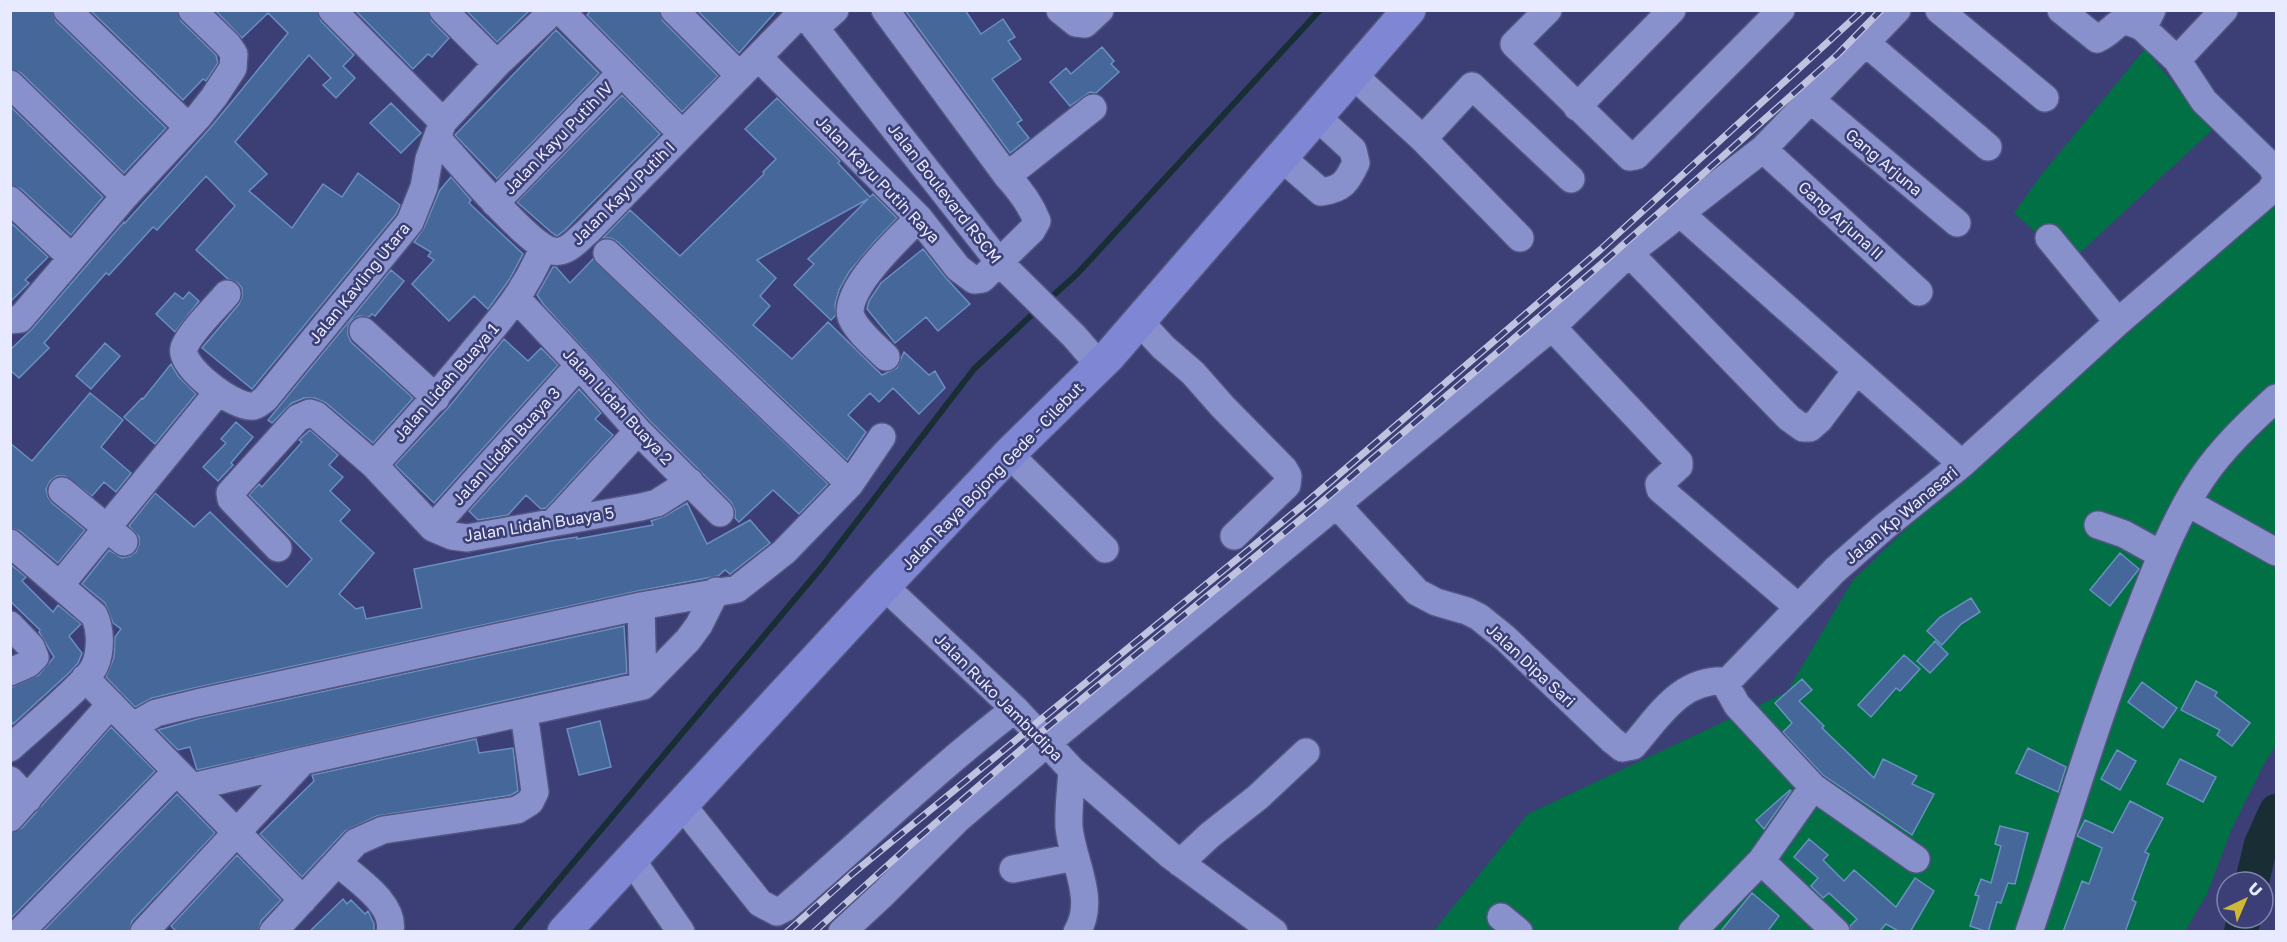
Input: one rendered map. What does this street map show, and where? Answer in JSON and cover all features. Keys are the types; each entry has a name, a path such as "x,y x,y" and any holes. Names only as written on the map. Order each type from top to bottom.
{"main road":[{"name":"Jalan Raya Bojong Gede - Cilebut","path":"564,932 884,586 1009,454 1104,361 1409,10"}],"street":[{"path":"67,10 188,127"},
{"path":"10,320 20,319 125,196 214,97 233,68 234,54 228,45 192,10"},
{"path":"332,10 440,130 495,203 543,248"},
{"path":"443,10 497,64"},
{"path":"440,130 497,64 554,10"},
{"path":"560,10 682,134"},
{"path":"674,10 739,75"},
{"path":"885,10 1031,206 1037,221 1032,230 1005,257"},
{"path":"1060,10 1076,23 1085,24 1100,10"},
{"path":"1548,10 1514,44 1627,156 1636,156 1781,10"},
{"path":"1577,107 1672,10"},
{"path":"842,932 958,819 1047,742 1552,327 1629,254 1763,149 1898,10"},
{"path":"1939,10 2045,98"},
{"path":"2061,10 2097,39 2121,22 2148,19 2204,101 2271,166 2277,175"},
{"path":"2177,60 2224,10"},
{"name":"Jalan Kayu Putih I","path":"543,248 554,252 566,250 587,232 739,75 758,57 815,14"},
{"name":"Jalan Boulevard RSCM","path":"815,14 1005,257 1080,331 1104,361"},
{"path":"1866,43 1988,147"},
{"name":"Jalan Kayu Putih Raya","path":"758,57 919,218 958,268 974,280 982,279 1005,257"},
{"name":"Jalan Kayu Putih IV","path":"495,203 621,73"},
{"path":"1353,75 1423,140 1520,238"},
{"path":"10,84 125,196"},
{"path":"1423,140 1472,86 1571,179"},
{"name":"Gang Arjuna","path":"1810,100 1957,224"},
{"path":"1007,176 1092,108"},
{"path":"1282,158 1321,192 1337,190 1349,178 1356,163 1353,150 1317,117"},
{"name":"Jalan Kavling Utara","path":"218,392 244,405 255,406 265,399 410,222 424,187 429,159 440,130"},
{"name":"Gang Arjuna II","path":"1763,149 1919,292"},
{"name":"Jalan Kp Wanasari","path":"1728,681 1798,607 1884,527 1962,464 2118,322 2270,191 2277,181"},
{"path":"10,200 72,258"},
{"path":"1682,214 1962,464"},
{"path":"886,357 851,318 849,308 855,291 874,266 919,218"},
{"path":"2049,238 2118,322"},
{"name":"Jalan Lidah Buaya 1","path":"374,465 436,398 517,299 533,273 543,248"},
{"path":"607,253 850,484"},
{"path":"1629,254 1775,405 1803,428 1810,428 1819,420 1856,371"},
{"path":"60,585 115,535 218,392 189,365 183,356 184,348 192,335 227,294"},
{"name":"Jalan Lidah Buaya 2","path":"517,299 638,431 720,513"},
{"path":"1139,321 1162,347 1193,373 1284,469 1288,476 1287,485 1234,536"},
{"path":"1552,327 1679,462 1678,466 1659,484 1660,489 1798,607"},
{"path":"363,331 436,398"},
{"name":"Jalan Lidah Buaya 3","path":"433,528 579,365"},
{"path":"2030,932 2109,687 2162,555 2202,479 2247,425 2277,398"},
{"name":"Jalan Lidah Buaya 5","path":"278,548 231,499 230,493 298,418 310,413 316,415 374,465 433,528 452,536 467,538 555,520 623,511 657,503 690,482"},
{"path":"555,520 638,431"},
{"path":"133,726 156,712 641,606 737,589 784,552 850,484 882,437"},
{"path":"1009,454 1105,549"},
{"path":"62,491 115,535"},
{"path":"2188,503 2277,552"},
{"name":"Jalan Dipa Sari","path":"1337,505 1417,592 1436,603 1467,611 1479,617 1505,638 1623,748 1633,746 1687,688 1716,680 1728,681"},
{"path":"2098,525 2124,534 2162,555"},
{"path":"10,543 94,615 98,623 97,657 94,667 10,748"},
{"name":"Jalan Ruko Jambudipa","path":"884,586 1015,709 1072,770 1069,828 1081,878 1085,907 1077,932"},
{"path":"20,932 184,780 303,761 643,686 699,626 716,591"},
{"path":"641,606 643,686"},
{"path":"10,626 31,647 35,657 28,664 10,672"},
{"path":"85,678 303,900"},
{"path":"1728,681 1728,689 1737,705 1813,787 1916,858"},
{"path":"16,799 111,704"},
{"path":"682,805 760,903 777,912 785,908 842,859 945,765 1015,709"},
{"path":"273,932 356,842 383,830 517,810 530,802 535,792 524,712"},
{"path":"1180,863 1210,835 1258,797 1306,752"},
{"path":"144,932 303,761"},
{"path":"1072,770 1180,863 1274,932"},
{"path":"1692,932 1761,861 1813,787"},
{"path":"1013,869 1075,857"},
{"path":"631,859 681,932"},
{"path":"1761,861 1836,932"},
{"path":"338,862 384,905 390,916 390,932"}],"green space":[{"path":"2145,49 2212,130 2070,262 2014,213 2042,174"},
{"path":"2276,191 2276,745 2232,828 2207,894 2185,931 1433,932 1528,814 1787,692 1853,580 2056,385"}],"building":[{"path":"10,10 52,10 56,21 166,128 124,173 21,73 10,69"},
{"path":"90,10 177,10 181,21 216,55 218,63 206,81 203,79 183,100"},
{"path":"215,10 317,10 321,21 354,55 343,66 355,78 336,98 323,85 331,78 309,55 235,142 267,174 249,191 292,228 323,184 342,197 358,173 400,205 396,214 252,389 202,348 239,304 242,297 242,288 238,283 228,279 196,250 235,206 206,176 157,230 153,227 109,275 106,273 44,343 49,348 19,378 10,370 10,350 32,329 124,222 211,127 288,33 268,13 242,38"},
{"path":"355,10 428,10 432,21 449,38 432,57 428,54 413,69"},
{"path":"466,10 530,10 497,42"},
{"path":"591,10 659,10 663,21 718,76 682,112 587,15"},
{"path":"697,10 777,10 739,53"},
{"path":"905,10 965,10 981,34 1003,19 1015,37 1008,41 1021,59 992,79 1022,120 1017,123 1029,138 1010,153"},
{"path":"556,30 599,73 497,179 455,135"},
{"path":"1102,47 1114,61 1111,64 1119,72 1096,93 1090,92 1070,106 1050,82 1066,68 1071,74"},
{"path":"622,95 660,134 557,236 517,202"},
{"path":"777,98 840,161 838,163 870,197 873,194 897,218 849,272 839,290 835,304 836,315 831,320 794,285 814,264 808,259 868,199 757,260 776,278 760,296 770,306 753,325 792,359 828,322 882,375 897,368 904,352 929,375 935,371 945,388 919,414 893,388 879,402 870,393 848,415 866,432 847,460 618,242 611,238 603,238 630,210 680,256 764,174 763,172 776,159 745,129"},
{"path":"391,103 421,133 401,153 370,123"},
{"path":"10,106 103,197 71,235 21,189 10,185"},
{"path":"451,177 471,200 469,203 523,254 509,280 488,309 474,296 449,321 412,284 434,260 428,256 431,252 414,242 424,228 440,190"},
{"path":"10,222 48,257 25,280 29,283 10,302"},
{"path":"923,249 970,304 938,331 926,317 895,343 867,309 869,301 881,283"},
{"path":"593,259 828,484 799,514 773,490 739,522 735,518 735,510 731,502 649,420 544,305 537,295 553,267 556,267 570,283"},
{"path":"391,270 404,281 375,316 372,314 369,317 359,316 352,320 348,327 348,335 351,342 413,398 373,443 326,403 315,398 304,398 292,403 272,423 268,420"},
{"path":"189,292 199,301 175,332 156,314 175,293 183,299"},
{"path":"504,339 528,361 541,348 558,365 434,503 395,465 448,408"},
{"path":"105,343 120,356 91,389 76,376"},
{"path":"171,364 178,376 196,394 155,444 124,417 143,399"},
{"path":"579,389 601,413 595,419 613,435 546,508 541,509 526,495 508,515 478,520 469,511"},
{"path":"90,393 123,420 101,447 131,473 116,492 104,482 92,496 65,476 57,476 50,481 46,489 52,503 85,530 58,563 20,531 10,528 10,443 32,461"},
{"path":"236,422 253,437 218,481 203,467 226,443 221,439"},
{"path":"310,430 338,455 329,465 343,477 330,491 350,510 340,521 374,553 339,594 356,609 363,607 366,619 422,608 414,569 551,541 577,537 577,539 653,525 651,521 687,503 707,544 750,520 770,543 730,574 725,570 718,576 638,591 194,688 152,698 135,707 106,677 114,657 115,637 121,629 113,623 105,603 82,584 109,550 122,558 136,552 139,537 129,526 155,493 194,527 210,512 287,587 312,559 249,495 259,484 262,487 302,442 299,440"},
{"path":"2120,553 2139,569 2110,606 2090,590"},
{"path":"10,564 26,577 22,581 53,612 58,605 81,624 69,636 82,653 78,663 70,672 13,724 10,719 10,688 39,675 54,657 39,632 40,630 10,601"},
{"path":"1971,598 1980,612 1961,624 1942,645 1927,631 1940,617"},
{"path":"624,626 627,673 197,770 190,747 178,750 158,730 201,718"},
{"path":"1935,641 1948,654 1930,673 1917,661"},
{"path":"1904,655 1920,669 1900,691 1896,688 1871,717 1858,705"},
{"path":"1802,679 1812,690 1799,701 1824,726 1822,728 1874,778 1883,759 1917,776 1912,784 1934,794 1912,835 1823,775 1783,732 1792,723 1775,703"},
{"path":"2196,681 2217,692 2215,696 2250,723 2232,746 2217,735 2220,730 2181,710"},
{"path":"2142,682 2177,708 2163,728 2128,702"},
{"path":"600,721 611,767 579,775 567,729"},
{"path":"111,727 155,771 10,919 10,833 22,828"},
{"path":"476,739 479,753 513,748 518,791 511,795 377,816 345,831 302,877 260,834 314,781 312,775"},
{"path":"2028,748 2066,767 2058,792 2016,773"},
{"path":"2117,750 2136,761 2120,790 2101,779"},
{"path":"2180,759 2216,777 2203,802 2167,784"},
{"path":"1791,791 1764,829 1756,820"},
{"path":"177,794 215,833 132,921 129,932 42,932"},
{"path":"2130,801 2163,818 2145,852 2149,854 2132,900 2136,902 2125,932 2063,932 2082,881 2089,884 2102,848 2077,836 2085,820 2113,833"},
{"path":"2000,826 2028,833 2015,884 2008,883 2001,903 1997,902 1988,932 1970,926 1979,896 1975,895 1981,879 1991,883 2001,846 1995,844"},
{"path":"1809,839 1828,855 1823,860 1844,881 1854,870 1896,907 1915,878 1934,891 1910,932 1900,932 1886,924 1879,932 1851,932 1850,926 1857,919 1829,893 1823,898 1811,886 1818,878 1794,857"},
{"path":"237,855 281,900 261,921 258,932 177,932 171,926"},
{"path":"1752,893 1779,916 1767,932 1720,932"},
{"path":"343,899 347,904 351,900 365,914 368,911 374,924 374,932 309,932"}],"waterway":[{"path":"1047,301 1077,274 1320,10"},
{"path":"515,932 821,568 974,369 1037,310"},
{"path":"2255,870 2261,844 2276,811"}],"railway":[{"path":"787,932 852,874 1308,501 1600,250 1863,10"},
{"path":"814,932 909,846 1038,735 1317,506 1606,260 1838,54 1881,10"}]}
